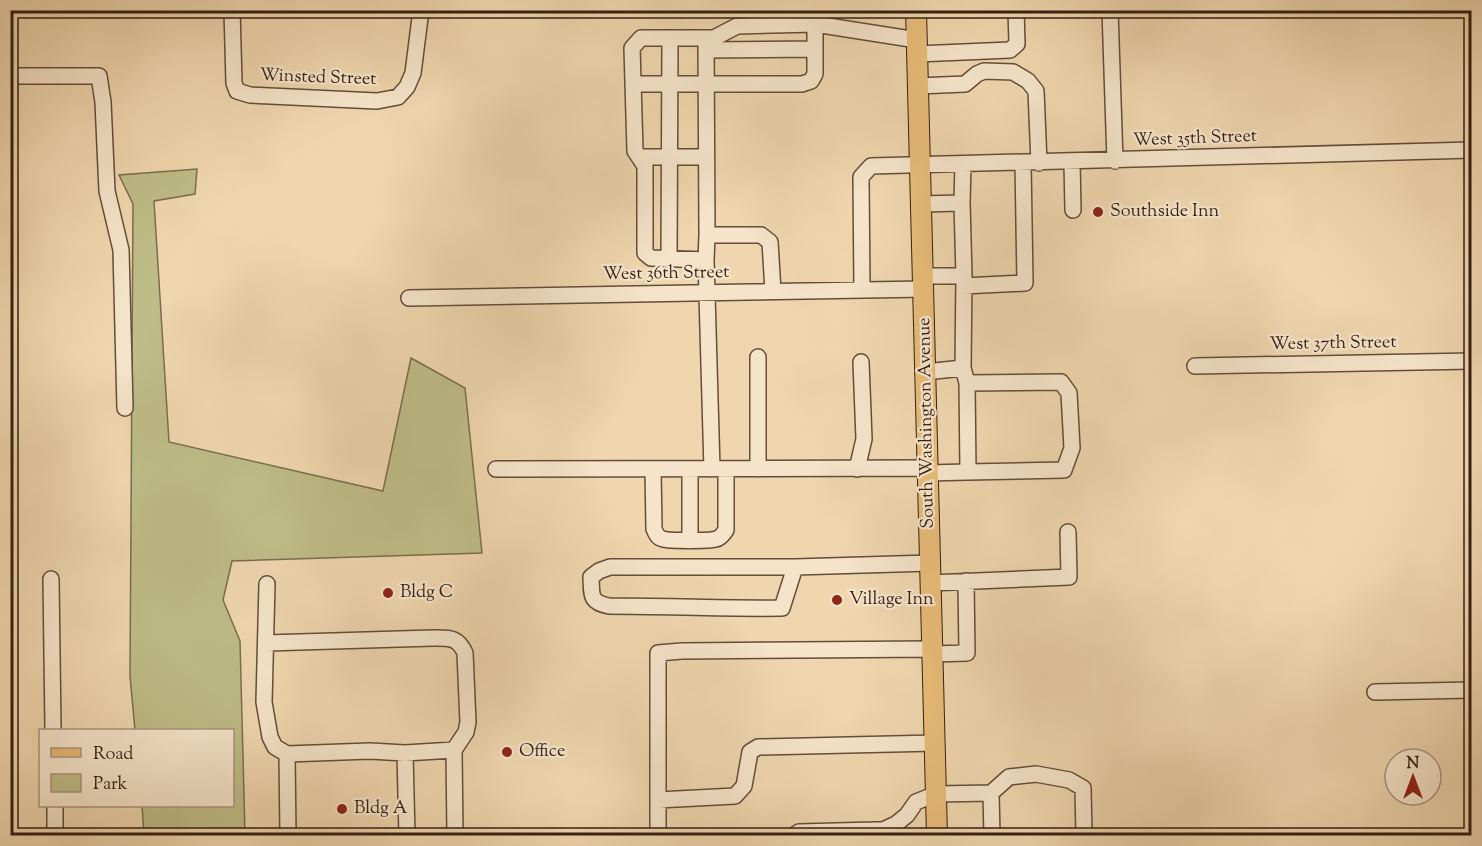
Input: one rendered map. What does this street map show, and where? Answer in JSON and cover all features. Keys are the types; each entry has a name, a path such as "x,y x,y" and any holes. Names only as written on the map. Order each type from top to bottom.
{"main road":[{"name":"South Washington Avenue","path":"916,10 937,836"}],"street":[{"name":"Winsted Street","path":"232,10 234,83 237,91 250,95 377,101 398,97 407,87 413,73 421,10"},
{"path":"706,44 737,26 815,24 917,47 1010,50 1017,44 1016,10"},
{"path":"1110,10 1115,161"},
{"path":"633,84 802,84 811,81 815,74 815,24"},
{"path":"706,260 651,258 645,253 645,166 635,151 633,48 641,38 670,38 706,44 815,49"},
{"path":"669,259 670,38"},
{"path":"653,469 654,529 657,536 663,539 716,540 722,536 726,530 719,469 706,260 706,44"},
{"path":"918,86 965,84 984,71 1013,72 1028,81 1036,91 1039,163"},
{"path":"10,76 99,76 103,102 107,191 121,250 125,408"},
{"name":"West 35th Street","path":"862,290 861,177 872,166 1472,150"},
{"path":"639,157 706,156"},
{"path":"1072,162 1072,210"},
{"name":"West 36th Street","path":"409,298 862,290 924,282 964,281 1025,283 1023,163"},
{"path":"963,164 968,472"},
{"path":"921,204 962,203"},
{"path":"707,235 761,235 770,242 773,291"},
{"path":"758,357 758,469"},
{"name":"West 37th Street","path":"1195,366 1472,361"},
{"path":"857,469 864,439 861,362"},
{"path":"496,469 857,469 968,472 1064,470 1072,448 1069,393 1061,382 926,372"},
{"path":"690,469 690,540"},
{"path":"795,567 782,608 709,609 690,606 609,606 598,604 592,597 591,577 610,567 795,567 930,573 966,581 1069,577 1068,532"},
{"path":"51,579 53,729"},
{"path":"658,836 658,653 682,651 932,651 968,653 966,581"},
{"path":"267,584 264,702 274,747 287,754 370,751 405,753 454,750"},
{"path":"266,643 433,638 454,640 461,644 465,653 468,722 466,732 454,750 455,836"},
{"path":"1375,692 1472,690"},
{"path":"658,800 735,796 744,786 750,752 758,747 934,743"},
{"path":"405,753 407,836"},
{"path":"287,754 288,836"},
{"path":"794,836 799,832 875,833 897,824 916,802 936,794 991,793 1009,777 1036,774 1069,780 1083,788 1084,836"},
{"path":"991,793 992,836"},
{"path":"55,807 55,836"}],"green space":[{"path":"197,169 195,194 154,201 169,442 383,491 411,358 465,388 482,553 232,561 223,600 240,641 245,835 144,835 142,807 234,807 234,729 135,729 130,676 133,204 119,175"}],"place":[{"name":"Southside Inn","path":"1098,212"},
{"name":"Bldg C","path":"388,593"},
{"name":"Village Inn","path":"837,600"},
{"name":"Office","path":"507,752"},
{"name":"Bldg A","path":"342,809"}]}
